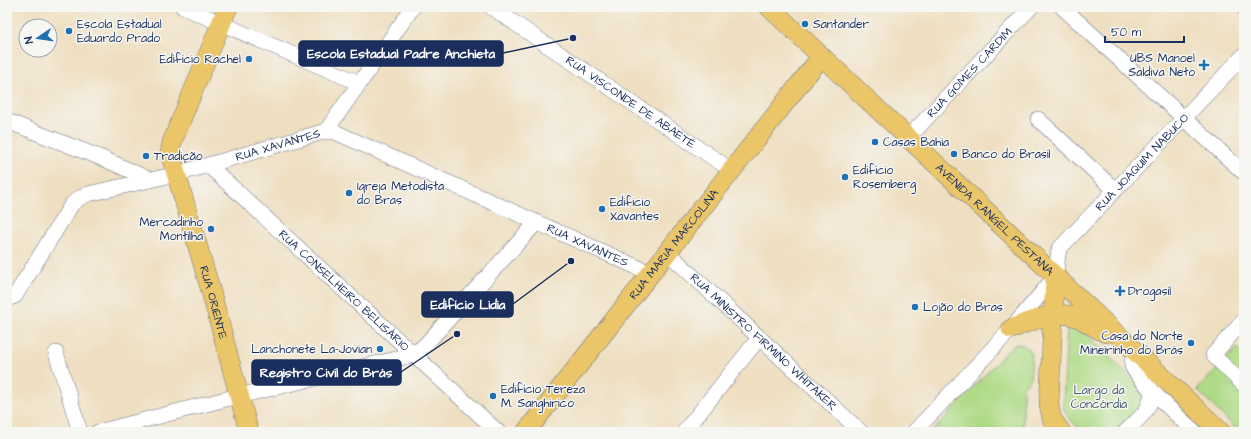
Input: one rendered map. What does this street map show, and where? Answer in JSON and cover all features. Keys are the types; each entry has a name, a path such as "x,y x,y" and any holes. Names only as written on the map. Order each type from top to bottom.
{"main road":[{"name":"AVENIDA RANGEL PESTANA","path":"776,10 821,57 1221,432"},
{"name":"RUA ORIENTE","path":"224,15 172,142 170,153 249,432"},
{"name":"RUA MARIA MARCOLINA","path":"526,432 821,57"},
{"path":"1055,277 1049,405 1052,419 1061,432"},
{"path":"1011,329 1054,316 1072,315 1078,317 1100,331 1119,336"}],"street":[{"path":"183,7 224,15 359,83"},
{"path":"326,131 413,7"},
{"name":"RUA VISCONDE DE ABAETÉ","path":"491,7 731,170"},
{"name":"RUA GOMES CARDIM","path":"908,138 1031,7"},
{"path":"1062,7 1244,173"},
{"name":"RUA JOAQUIM NABUCO","path":"1055,277 1059,249 1244,55"},
{"path":"1038,119 1115,190"},
{"path":"7,121 104,159 151,180"},
{"name":"RUA XAVANTES","path":"7,299 14,296 76,200 88,194 177,174 326,131 335,132 650,273"},
{"name":"RUA CONSELHEIRO BELISÁRIO","path":"208,165 498,432"},
{"path":"98,432 240,396 413,355 425,346 536,223"},
{"name":"RUA MINISTRO FIRMINO WHITAKER","path":"667,252 860,432"},
{"path":"914,432 1011,329 1055,277"},
{"path":"1244,320 1213,355 1244,385"},
{"path":"684,432 759,338"},
{"path":"1136,351 1132,363 1133,369 1195,432"},
{"path":"56,353 80,432"},
{"path":"1125,432 1148,409 1151,403 1151,389"}],"green space":[{"name":"Largo da Concórdia","path":"1075,323 1143,390 1142,406 1117,432 1082,432 1064,410 1067,328 1070,324"},
{"path":"1016,344 1023,345 1027,348 1030,352 1032,362 1030,380 1023,387 1023,426 1029,432 932,432 1010,348"},
{"path":"1237,348 1244,355 1244,432 1239,432 1197,390"}],"place":[{"name":"Santander","path":"805,24"},
{"name":"Escola Estadual Eduardo Prado","path":"69,31"},
{"name":"Escola Estadual Padre Anchieta","path":"573,38"},
{"name":"Edifício Rachel","path":"249,59"},
{"name":"UBS Manoel Saldiva Neto","path":"1204,65"},
{"name":"Casas Bahia","path":"875,142"},
{"name":"Banco do Brasil","path":"954,154"},
{"name":"Tradição","path":"146,156"},
{"name":"Edifício Rosemberg","path":"845,177"},
{"name":"Igreja Metodista do Bras","path":"349,193"},
{"name":"Edificio Xavantes","path":"602,209"},
{"name":"Mercadinho Montilha","path":"211,229"},
{"name":"Edifício Lidia","path":"571,261"},
{"name":"Drogasil","path":"1120,291"},
{"name":"Lojão do Bras","path":"915,307"},
{"name":"Registro Civil do Brás","path":"457,334"},
{"name":"Casa do Norte Mineirinho do Brás","path":"1191,343"},
{"name":"Lanchonete La-Jovian","path":"380,349"},
{"name":"Edifício Tereza M. Sanghirico","path":"493,396"}]}
